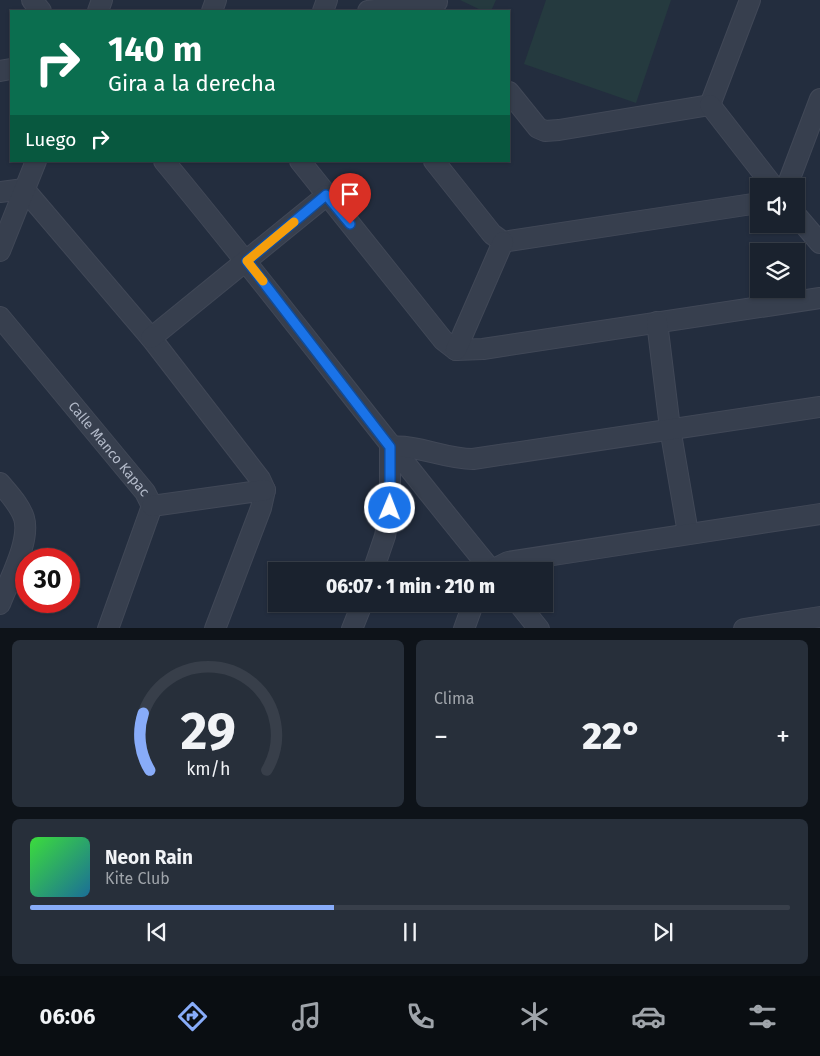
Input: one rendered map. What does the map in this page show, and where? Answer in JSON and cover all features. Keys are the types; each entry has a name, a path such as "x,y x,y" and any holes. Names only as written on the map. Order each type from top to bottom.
{"street":[{"path":"32,0 40,10"},
{"path":"710,106 750,0"},
{"path":"378,10 439,4"},
{"path":"510,93 538,128 546,131 710,106"},
{"path":"789,178 820,99"},
{"path":"710,106 767,178"},
{"path":"0,251 36,162"},
{"path":"165,162 247,261 390,447 484,562"},
{"path":"301,162 443,340 456,350 483,349 820,298"},
{"path":"435,162 492,234 503,242 750,204"},
{"path":"0,192 24,189"},
{"path":"24,189 151,338 252,466 265,490 261,508 214,628"},
{"path":"151,338 326,195"},
{"path":"805,226 820,243"},
{"path":"456,350 503,242"},
{"name":"Calle Manco Kapac","path":"0,317 145,492 152,506 108,628"},
{"path":"657,322 670,428 688,533"},
{"path":"390,447 405,446 452,458 473,459 820,407"},
{"path":"376,562 385,536 390,508 390,447"},
{"path":"0,483 19,507 25,520 25,538 0,604"},
{"path":"152,506 265,490"},
{"path":"508,562 820,514"},
{"path":"352,628 359,612"},
{"path":"464,628 470,612"},
{"path":"526,612 539,628"},
{"path":"744,628 820,617"}],"green space":[{"path":"460,0 496,0 491,10 481,10"},
{"path":"546,0 671,0 636,103 524,64"}],"slow traffic":[{"path":"263,281 247,261 294,222"}],"route":[{"path":"350,224 326,195 247,261 390,447 390,508"}]}
